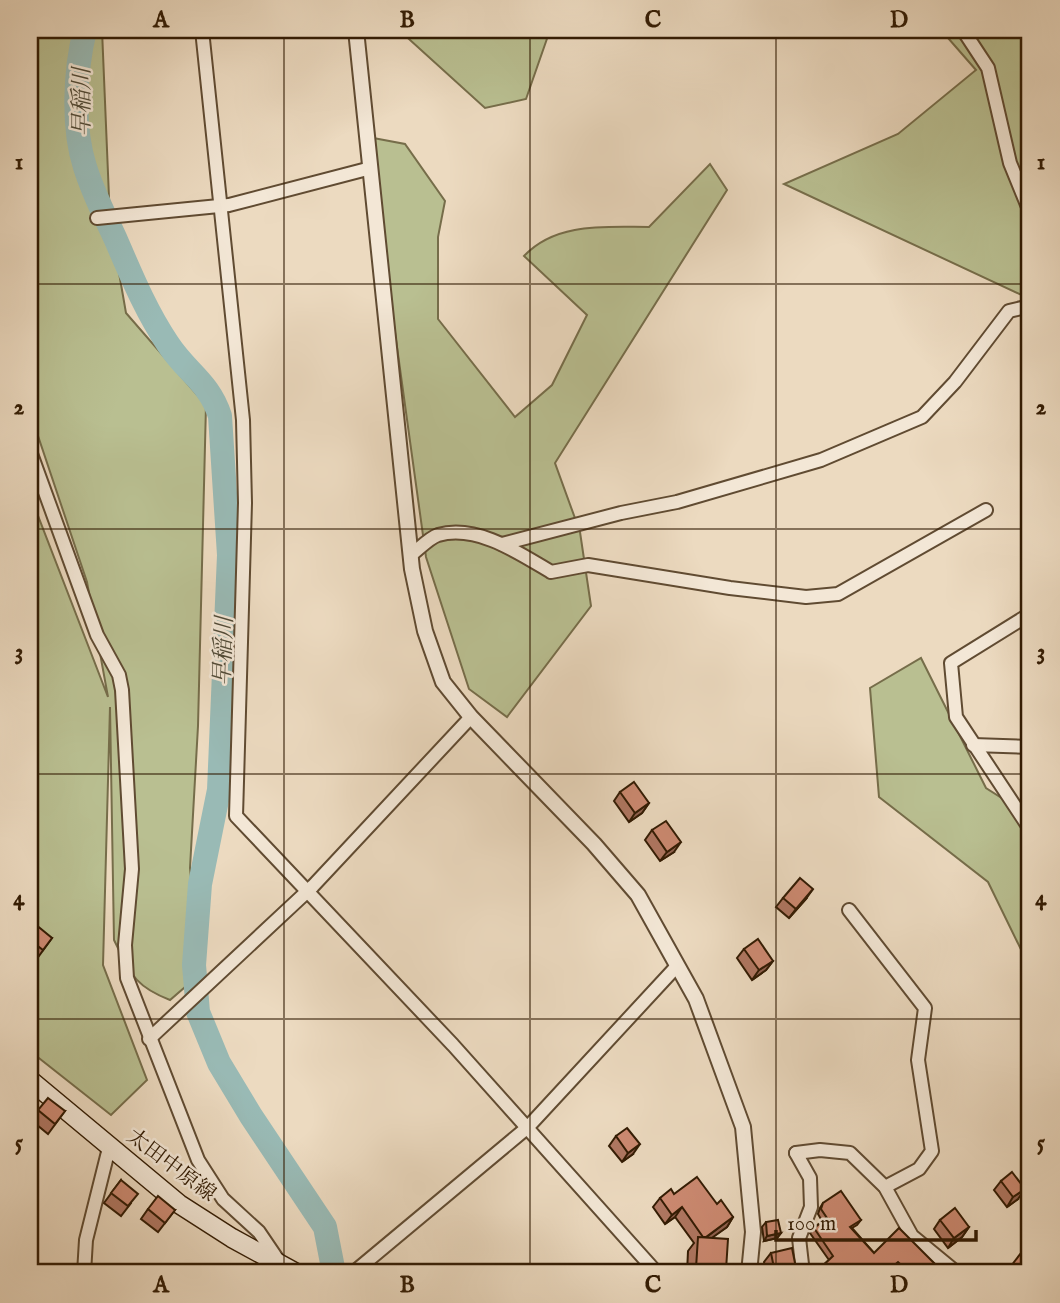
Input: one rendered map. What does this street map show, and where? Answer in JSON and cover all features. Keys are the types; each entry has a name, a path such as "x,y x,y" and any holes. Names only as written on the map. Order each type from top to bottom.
{"main road":[{"name":"太田中原線","path":"30,1080 179,1204 288,1269"}],"street":[{"path":"202,30 243,420 245,489 236,816 528,1127 657,1273"},
{"path":"356,30 412,569 433,659 443,682 471,717 594,844 638,895 696,999 743,1127 753,1232 749,1273"},
{"path":"963,30 988,68 1010,163 1030,212"},
{"path":"97,218 229,205 371,169"},
{"path":"502,544 621,513 677,502 821,460 922,417 955,382 1009,311 1030,306"},
{"path":"30,450 97,635 119,675 122,690 132,869 125,945 127,978 198,1160 223,1199 259,1232 288,1269"},
{"path":"411,555 436,535 465,533 502,544 551,572 588,565 730,588 806,597 838,594 986,510"},
{"path":"1030,614 951,663 956,717 972,746 1030,829"},
{"path":"149,1039 307,891 471,717"},
{"path":"972,746 1030,747"},
{"path":"849,910 925,1008 918,1060 932,1151 919,1169 885,1187"},
{"path":"353,1273 528,1127 677,966"},
{"path":"84,1273 86,1240 109,1148"},
{"path":"803,1273 799,1238 811,1207 810,1178 796,1153 820,1150 850,1153 885,1187 912,1236 957,1273"}],"green space":[{"path":"30,30 102,30 110,221 126,313 206,405 198,726 190,868 200,974 170,1000 148,990 135,978 114,940 110,707 103,965 147,1080 111,1115 30,1051 30,495 108,697 87,582 30,412"},
{"path":"399,30 550,30 526,99 485,108"},
{"path":"941,30 1030,30 1030,299 784,184 898,134 976,70"},
{"path":"368,137 405,144 445,201 438,237 438,319 515,417 552,385 587,315 524,256 551,237 566,232 599,227 649,227 710,164 727,190 555,463 580,532 591,606 507,717 469,689 426,557"},
{"path":"921,658 986,788 1030,816 1030,968 988,882 879,797 870,688"}],"building":[{"path":"634,782 649,803 635,813 620,792"},
{"path":"666,821 681,842 667,852 652,830"},
{"path":"800,878 813,889 796,909 783,898"},
{"path":"35,924 52,938 43,950 30,940 30,931"},
{"path":"758,939 773,961 759,970 744,949"},
{"path":"48,1098 65,1111 55,1124 38,1110"},
{"path":"627,1128 640,1144 628,1153 616,1136"},
{"path":"1012,1172 1025,1189 1013,1197 1001,1181"},
{"path":"697,1177 717,1204 721,1200 733,1217 706,1237 703,1237 682,1207 672,1215 660,1198 671,1189 674,1194"},
{"path":"121,1180 138,1194 128,1206 111,1193"},
{"path":"841,1191 861,1220 850,1227 874,1253 899,1228 940,1269 935,1273 910,1273 898,1262 885,1273 817,1273 833,1256 814,1228 827,1218 821,1209 823,1203"},
{"path":"158,1196 175,1210 165,1223 148,1209"},
{"path":"955,1208 969,1227 954,1238 940,1220"},
{"path":"778,1220 781,1233 767,1236 766,1222"},
{"path":"698,1237 728,1239 726,1270 696,1268"},
{"path":"792,1248 797,1273 775,1273 771,1253"},
{"path":"1021,1253 1030,1261 1030,1273 1019,1273 1011,1266"}],"waterway":[{"name":"早稲川","path":"85,30 76,99 78,134 88,177 153,319 175,354 210,394 220,416 229,555 219,790 200,884 194,965 198,1012 219,1063 325,1227 334,1273"}]}
